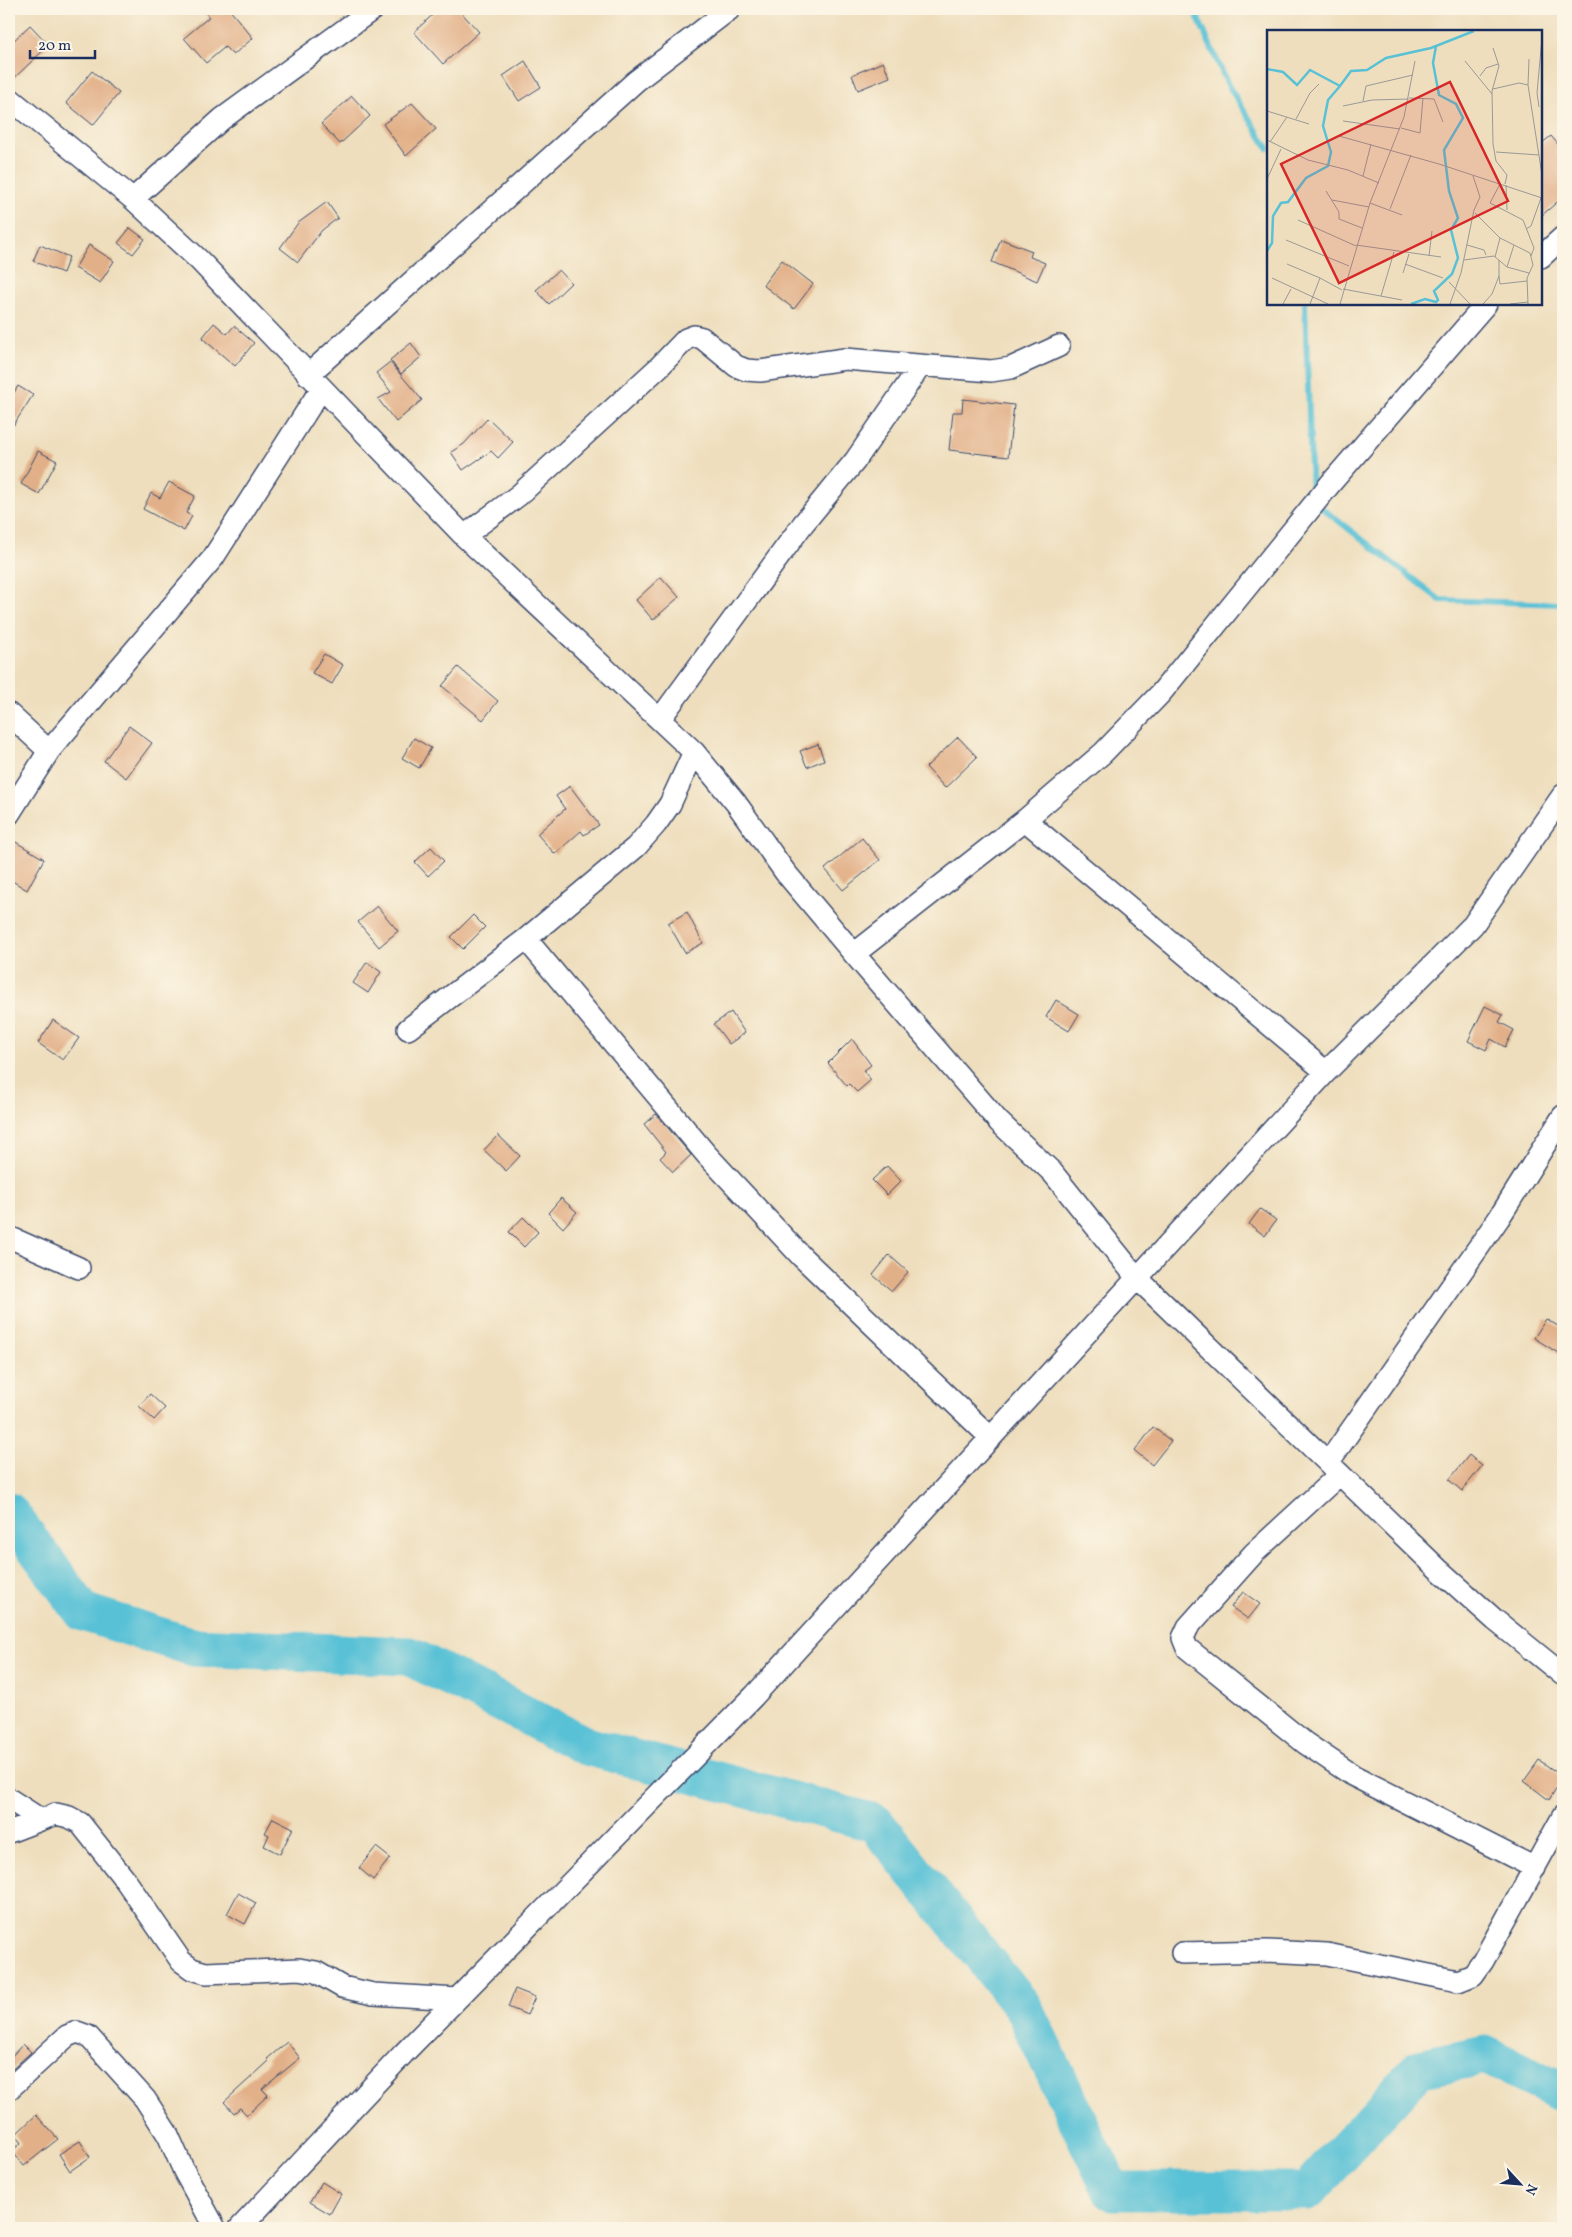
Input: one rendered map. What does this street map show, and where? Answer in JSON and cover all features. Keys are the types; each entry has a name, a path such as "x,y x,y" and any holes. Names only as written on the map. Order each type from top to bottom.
{"street":[{"path":"133,199 222,118 373,9"},
{"path":"9,814 50,751 213,558 314,382 636,81 730,9"},
{"path":"9,98 133,199 199,260 314,382 464,536 694,752 736,803 785,872 854,954 999,1122 1052,1172 1137,1278 1438,1569 1495,1620 1563,1675"},
{"path":"1542,255 1563,237"},
{"path":"854,954 1025,820 1103,754 1161,694 1331,483 1485,305"},
{"path":"464,536 519,495 659,367 686,339 694,336 702,338 736,366 746,370 760,371 845,359 990,371 1018,365 1059,346"},
{"path":"660,719 802,524 855,461 921,365"},
{"path":"9,714 50,751"},
{"path":"408,1029 526,939 636,847 670,804 694,752"},
{"path":"240,2228 457,1999 754,1696 1326,1072 1473,925 1563,795"},
{"path":"1025,820 1326,1072"},
{"path":"526,939 712,1161 802,1257 991,1438"},
{"path":"1535,1868 1354,1776 1306,1744 1187,1648 1183,1638 1188,1627 1254,1552 1334,1468 1499,1218 1563,1116"},
{"path":"9,1237 79,1268"},
{"path":"9,1799 40,1819"},
{"path":"9,1832 56,1814 69,1817 80,1823 126,1881 181,1961 192,1969 206,1973 298,1969 316,1972 342,1987 373,1994 457,1999"},
{"path":"1182,1952 1267,1951 1327,1954 1458,1981 1473,1976 1484,1961 1563,1816"},
{"path":"9,2089 67,2036 77,2032 88,2036 145,2099 168,2135 184,2171 215,2228"}],"building":[{"path":"202,9 229,9 253,38 233,55 225,47 206,63 184,38 209,17"},
{"path":"439,9 458,9 479,32 443,64 414,32"},
{"path":"30,25 49,45 9,83 9,45"},
{"path":"525,61 541,87 519,101 503,76"},
{"path":"883,62 890,77 858,90 852,75"},
{"path":"92,71 119,93 93,125 66,103"},
{"path":"352,96 370,116 340,144 321,124"},
{"path":"412,103 436,129 406,156 383,124"},
{"path":"1551,136 1563,150 1563,197 1542,215 1542,143"},
{"path":"327,202 338,218 322,230 298,262 280,248 298,223"},
{"path":"130,228 145,239 133,254 118,243"},
{"path":"1001,239 1032,251 1030,257 1045,263 1037,281 992,262"},
{"path":"40,245 69,257 63,273 33,261"},
{"path":"89,245 114,261 100,283 75,268"},
{"path":"782,260 813,284 794,309 763,285"},
{"path":"559,270 571,283 549,304 536,290"},
{"path":"214,323 227,334 234,326 254,343 235,366 202,338"},
{"path":"411,343 421,357 401,374 390,360"},
{"path":"390,362 422,400 396,422 378,399 391,392 376,373"},
{"path":"18,386 33,395 9,432 9,401"},
{"path":"963,399 1014,405 1008,457 949,450 953,412 962,412"},
{"path":"488,418 513,442 498,458 491,451 463,470 451,452 464,444"},
{"path":"38,451 57,461 39,494 21,484"},
{"path":"169,482 195,496 186,513 192,516 184,531 143,509 151,493 160,498"},
{"path":"661,577 679,597 653,620 636,600"},
{"path":"324,654 343,665 332,684 312,673"},
{"path":"458,667 498,701 483,720 442,686"},
{"path":"129,726 152,743 126,778 104,761"},
{"path":"958,737 977,757 945,788 926,767"},
{"path":"414,738 431,748 419,768 402,758"},
{"path":"818,744 824,760 807,767 800,751"},
{"path":"570,786 599,825 584,835 581,831 555,854 537,834 565,809 556,796"},
{"path":"9,838 44,859 27,890 9,879"},
{"path":"862,838 880,860 843,890 825,869"},
{"path":"431,847 444,861 428,876 415,862"},
{"path":"377,906 398,931 379,947 358,922"},
{"path":"687,912 703,943 685,953 668,923"},
{"path":"473,915 485,927 463,949 451,937"},
{"path":"367,962 381,972 368,993 353,983"},
{"path":"1056,1000 1079,1014 1069,1031 1046,1017"},
{"path":"1485,1006 1503,1015 1499,1022 1514,1030 1505,1047 1491,1039 1486,1050 1468,1041"},
{"path":"731,1012 745,1033 729,1044 714,1024"},
{"path":"53,1020 79,1038 63,1060 38,1043"},
{"path":"852,1039 871,1065 863,1071 871,1080 857,1092 849,1084 847,1086 828,1063"},
{"path":"656,1114 691,1155 673,1172 660,1158 666,1152 644,1124"},
{"path":"498,1135 520,1156 506,1171 484,1150"},
{"path":"887,1166 901,1181 887,1195 872,1180"},
{"path":"561,1198 577,1212 563,1228 548,1213"},
{"path":"1260,1209 1276,1220 1265,1236 1249,1224"},
{"path":"523,1217 538,1232 524,1247 509,1232"},
{"path":"889,1255 908,1272 892,1291 873,1275"},
{"path":"1546,1319 1563,1329 1563,1356 1534,1338"},
{"path":"150,1394 165,1408 154,1420 139,1406"},
{"path":"1153,1427 1171,1441 1152,1465 1135,1451"},
{"path":"1469,1455 1482,1466 1462,1491 1449,1480"},
{"path":"1243,1592 1260,1604 1248,1619 1231,1607"},
{"path":"1539,1760 1563,1777 1549,1800 1524,1781"},
{"path":"273,1818 293,1828 280,1854 264,1846 269,1835 265,1833"},
{"path":"376,1847 390,1858 373,1880 359,1868"},
{"path":"238,1893 256,1903 245,1924 227,1914"},
{"path":"515,1989 535,1997 527,2015 508,2007"},
{"path":"287,2042 300,2058 262,2089 268,2095 247,2115 240,2108 234,2113 224,2102"},
{"path":"23,2044 31,2052 9,2072 9,2059"},
{"path":"36,2115 58,2139 24,2166 12,2151 21,2143 15,2135"},
{"path":"80,2141 90,2157 70,2171 59,2154"},
{"path":"322,2182 341,2194 330,2214 310,2202"}],"waterway":[{"path":"1194,9 1228,85 1267,146"},
{"path":"1305,305 1312,497"},
{"path":"1318,505 1440,600 1563,604"},
{"path":"9,1512 83,1612 193,1647 409,1656 586,1746 875,1823 1023,2007 1112,2191 1307,2191 1419,2069 1485,2055 1563,2092"}]}
